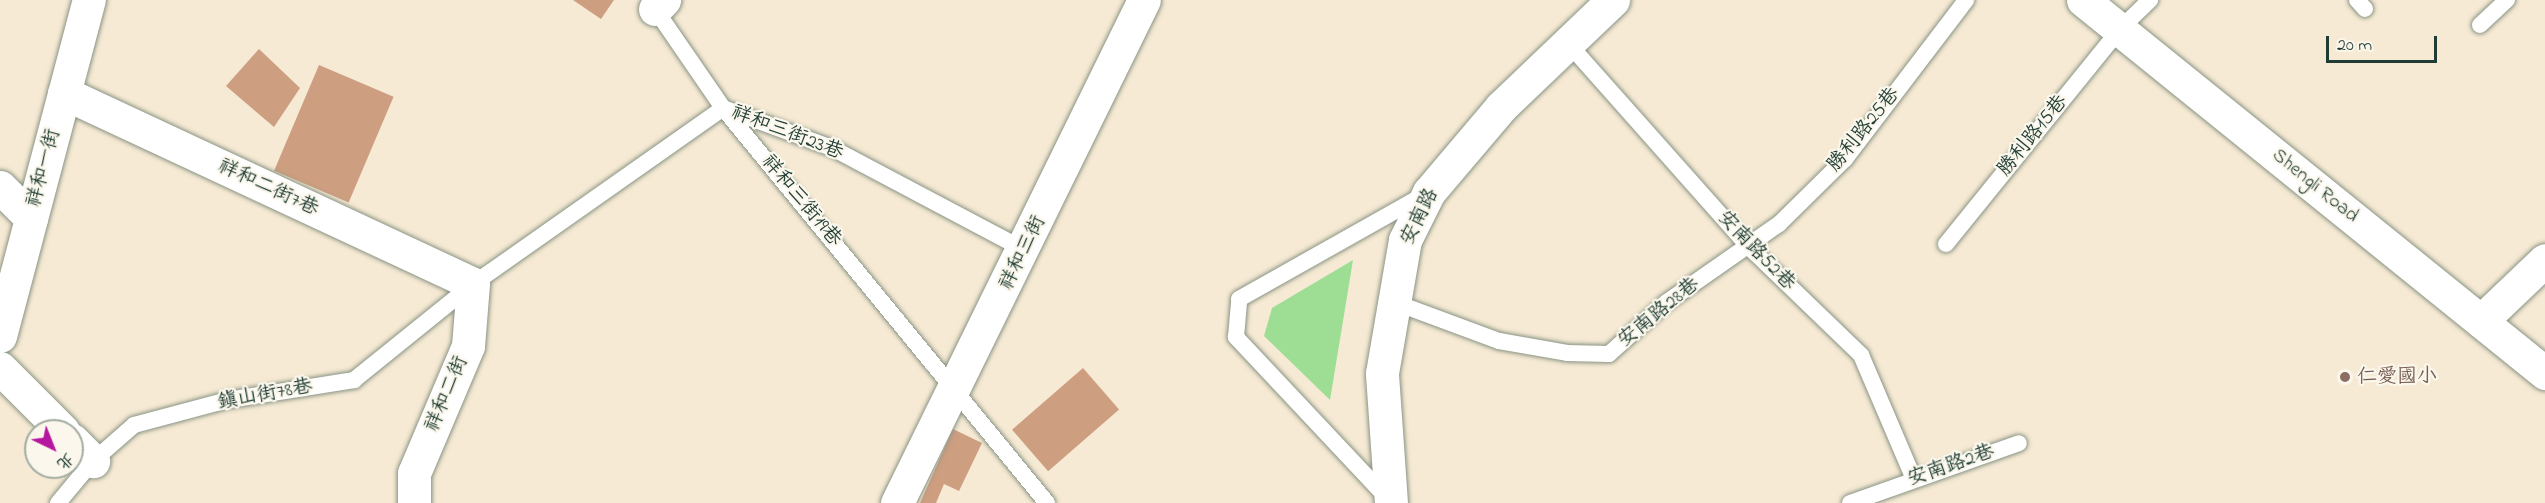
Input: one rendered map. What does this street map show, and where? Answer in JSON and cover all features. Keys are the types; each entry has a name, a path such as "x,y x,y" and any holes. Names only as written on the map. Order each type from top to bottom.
{"street":[{"name":"祥和一街","path":"0,336 89,0"},
{"name":"祥和三街","path":"897,503 1025,250 1144,0"},
{"name":"安南路","path":"1391,503 1382,373 1391,301 1405,240 1429,192 1501,107 1612,0"},
{"name":"Shengli Road","path":"2083,0 2545,374"},
{"name":"祥和二街7巷","path":"64,93 472,284"},
{"path":"0,187 31,218"},
{"path":"2481,321 2545,260"},
{"name":"祥和二街","path":"414,503 414,472 468,346 472,284"},
{"path":"0,368 51,419"}],"lane":[{"name":"勝利路25巷","path":"1748,246 1779,224 1845,159 1966,0"},
{"name":"勝利路15巷","path":"1946,244 2120,29 2150,0"},
{"path":"2480,25 2507,0"},
{"name":"祥和三街19巷","path":"659,5 723,108 955,387 1047,503"},
{"name":"安南路52巷","path":"1567,42 1748,246 1861,355 1914,479"},
{"name":"祥和三街23巷","path":"472,284 723,108 832,148 1025,250"},
{"path":"1391,503 1236,337 1239,299 1429,192"},
{"name":"安南路28巷","path":"1391,301 1499,341 1567,353 1609,354 1667,302 1748,246"},
{"name":"鎮山街78巷","path":"84,450 134,425 228,400 354,380 472,284"},
{"name":"安南路2巷","path":"1850,503 2019,443"},
{"name":"鎮山街78巷","path":"58,503 69,479"}],"green space":[{"path":"1353,260 1330,400 1264,336 1272,308"}],"building":[{"path":"573,0 614,0 601,19"},
{"path":"259,49 300,88 274,127 226,86"},
{"path":"319,65 394,97 349,203 274,171"},
{"path":"1083,368 1119,410 1048,471 1012,430"},
{"path":"953,429 982,443 959,491 944,484 936,503 920,503"}],"place":[{"name":"仁愛國小","path":"2345,377"}]}
